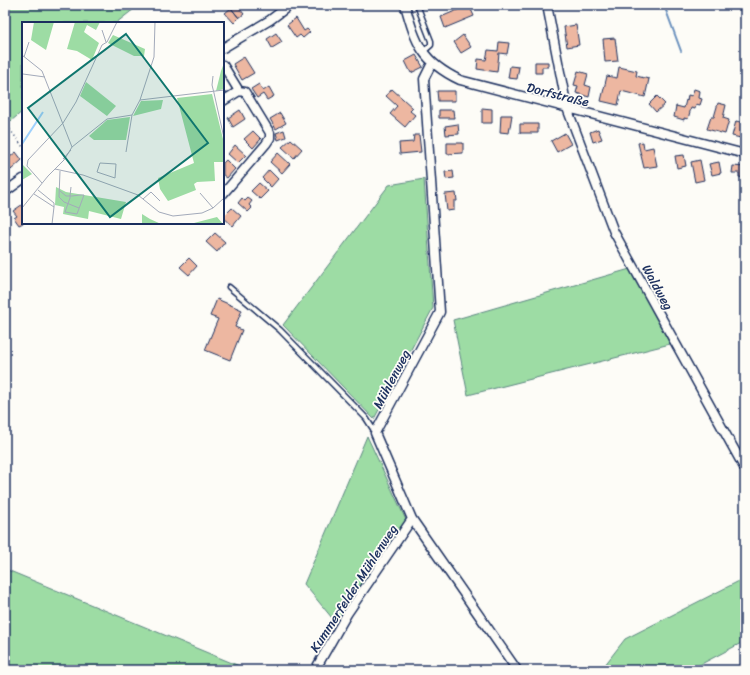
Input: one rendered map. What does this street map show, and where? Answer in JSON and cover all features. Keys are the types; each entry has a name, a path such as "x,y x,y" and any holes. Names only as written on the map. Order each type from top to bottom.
{"street":[{"path":"224,47 270,20 290,5"},
{"name":"Dorfstraße","path":"405,5 414,36 423,52 432,63 445,73 475,86 745,154"},
{"name":"Waldweg","path":"547,5 567,108 614,232 745,469"},
{"name":"Mühlenweg","path":"375,433 440,312 424,79 432,63"},
{"path":"224,67 239,91"},
{"path":"224,100 239,91 245,92 268,128 270,138 224,193"},
{"path":"5,192 22,180"},
{"path":"375,433 412,519 517,670"},
{"name":"Kummerfelder Mühlenweg","path":"315,670 347,614 412,519"}],"lane":[{"path":"417,5 431,41 431,45 423,52"},
{"path":"229,287 280,330 366,418 375,433"}],"path":[{"path":"5,123 22,146"}],"green space":[{"path":"5,5 139,5 117,22 22,22 22,112 11,121 5,112"},
{"path":"424,179 433,308 374,419 283,325 389,185"},
{"path":"630,269 670,344 468,395 453,320"},
{"path":"367,436 406,520 337,624 304,584"},
{"path":"5,569 249,670 5,670"},
{"path":"745,578 745,641 690,670 601,670 625,639"}],"building":[{"path":"237,5 244,14 239,18 231,8"},
{"path":"469,5 474,16 445,28 441,17"},
{"path":"231,8 239,18 234,23 225,13"},
{"path":"296,18 304,31 307,29 310,32 303,38 300,35 296,38 287,25"},
{"path":"576,25 579,45 567,47 564,27"},
{"path":"276,33 282,42 272,48 267,39"},
{"path":"463,35 471,47 461,53 454,42"},
{"path":"615,38 618,61 605,62 603,39"},
{"path":"499,42 509,43 507,54 499,53 497,72 477,69 478,59 486,60 488,50 498,51"},
{"path":"416,55 423,67 411,73 405,61"},
{"path":"244,57 254,73 242,80 233,64"},
{"path":"535,62 548,62 548,67 542,67 542,73 535,73"},
{"path":"510,66 519,67 517,79 508,78"},
{"path":"619,67 637,71 636,76 649,79 645,97 621,91 618,105 601,101 607,76 617,78"},
{"path":"578,71 588,74 585,85 591,87 589,97 576,93 578,86 574,85"},
{"path":"259,84 263,91 269,87 274,96 267,100 263,94 257,98 251,89"},
{"path":"392,89 413,108 410,111 415,115 405,127 390,114 397,106 386,96"},
{"path":"694,89 700,91 699,98 702,99 700,105 696,104 695,109 691,108 688,119 684,118 684,120 674,117 676,106 684,108 688,95 692,96"},
{"path":"437,91 455,91 455,101 438,101"},
{"path":"657,96 665,104 656,112 649,104"},
{"path":"718,103 726,105 723,118 729,120 725,134 707,129 711,117 714,117"},
{"path":"482,108 492,109 492,123 482,123"},
{"path":"240,110 245,119 233,127 228,118"},
{"path":"439,110 453,110 454,118 439,118"},
{"path":"280,113 286,123 276,129 270,119"},
{"path":"501,115 512,115 509,133 500,132"},
{"path":"736,121 745,123 745,139 732,136"},
{"path":"458,124 459,134 446,135 445,126"},
{"path":"520,124 538,124 538,133 520,133"},
{"path":"598,129 602,139 593,142 590,132"},
{"path":"284,130 286,137 278,140 276,133"},
{"path":"253,131 261,139 253,148 244,139"},
{"path":"565,133 571,144 557,152 551,141"},
{"path":"414,135 419,135 421,152 400,154 399,143 413,142"},
{"path":"291,139 302,149 294,158 282,147"},
{"path":"643,142 644,149 653,147 657,166 644,168 638,143"},
{"path":"447,143 463,143 463,153 447,154"},
{"path":"235,145 246,155 238,163 228,154"},
{"path":"16,152 22,160 11,170 5,161"},
{"path":"278,153 290,164 282,173 270,162"},
{"path":"684,155 686,166 677,168 675,156"},
{"path":"226,160 235,169 227,178 224,176 224,162"},
{"path":"700,160 704,180 695,182 691,162"},
{"path":"719,162 721,173 712,175 709,164"},
{"path":"733,166 745,167 745,178 739,177 739,173 732,173"},
{"path":"269,170 278,179 271,187 262,178"},
{"path":"453,171 454,178 446,179 445,172"},
{"path":"259,183 268,191 260,199 251,191"},
{"path":"456,193 457,201 454,201 454,210 447,211 445,194"},
{"path":"242,198 245,201 248,198 252,201 249,205 252,208 248,212 238,203"},
{"path":"22,205 22,224 19,225 14,218 17,216 13,211"},
{"path":"232,208 241,216 233,226 224,218"},
{"path":"215,233 225,242 217,252 206,242"},
{"path":"189,258 197,266 189,275 180,267"},
{"path":"217,299 242,310 235,327 242,330 230,360 205,350 218,319 210,316"}],"waterway":[{"path":"664,5 681,51"}]}
